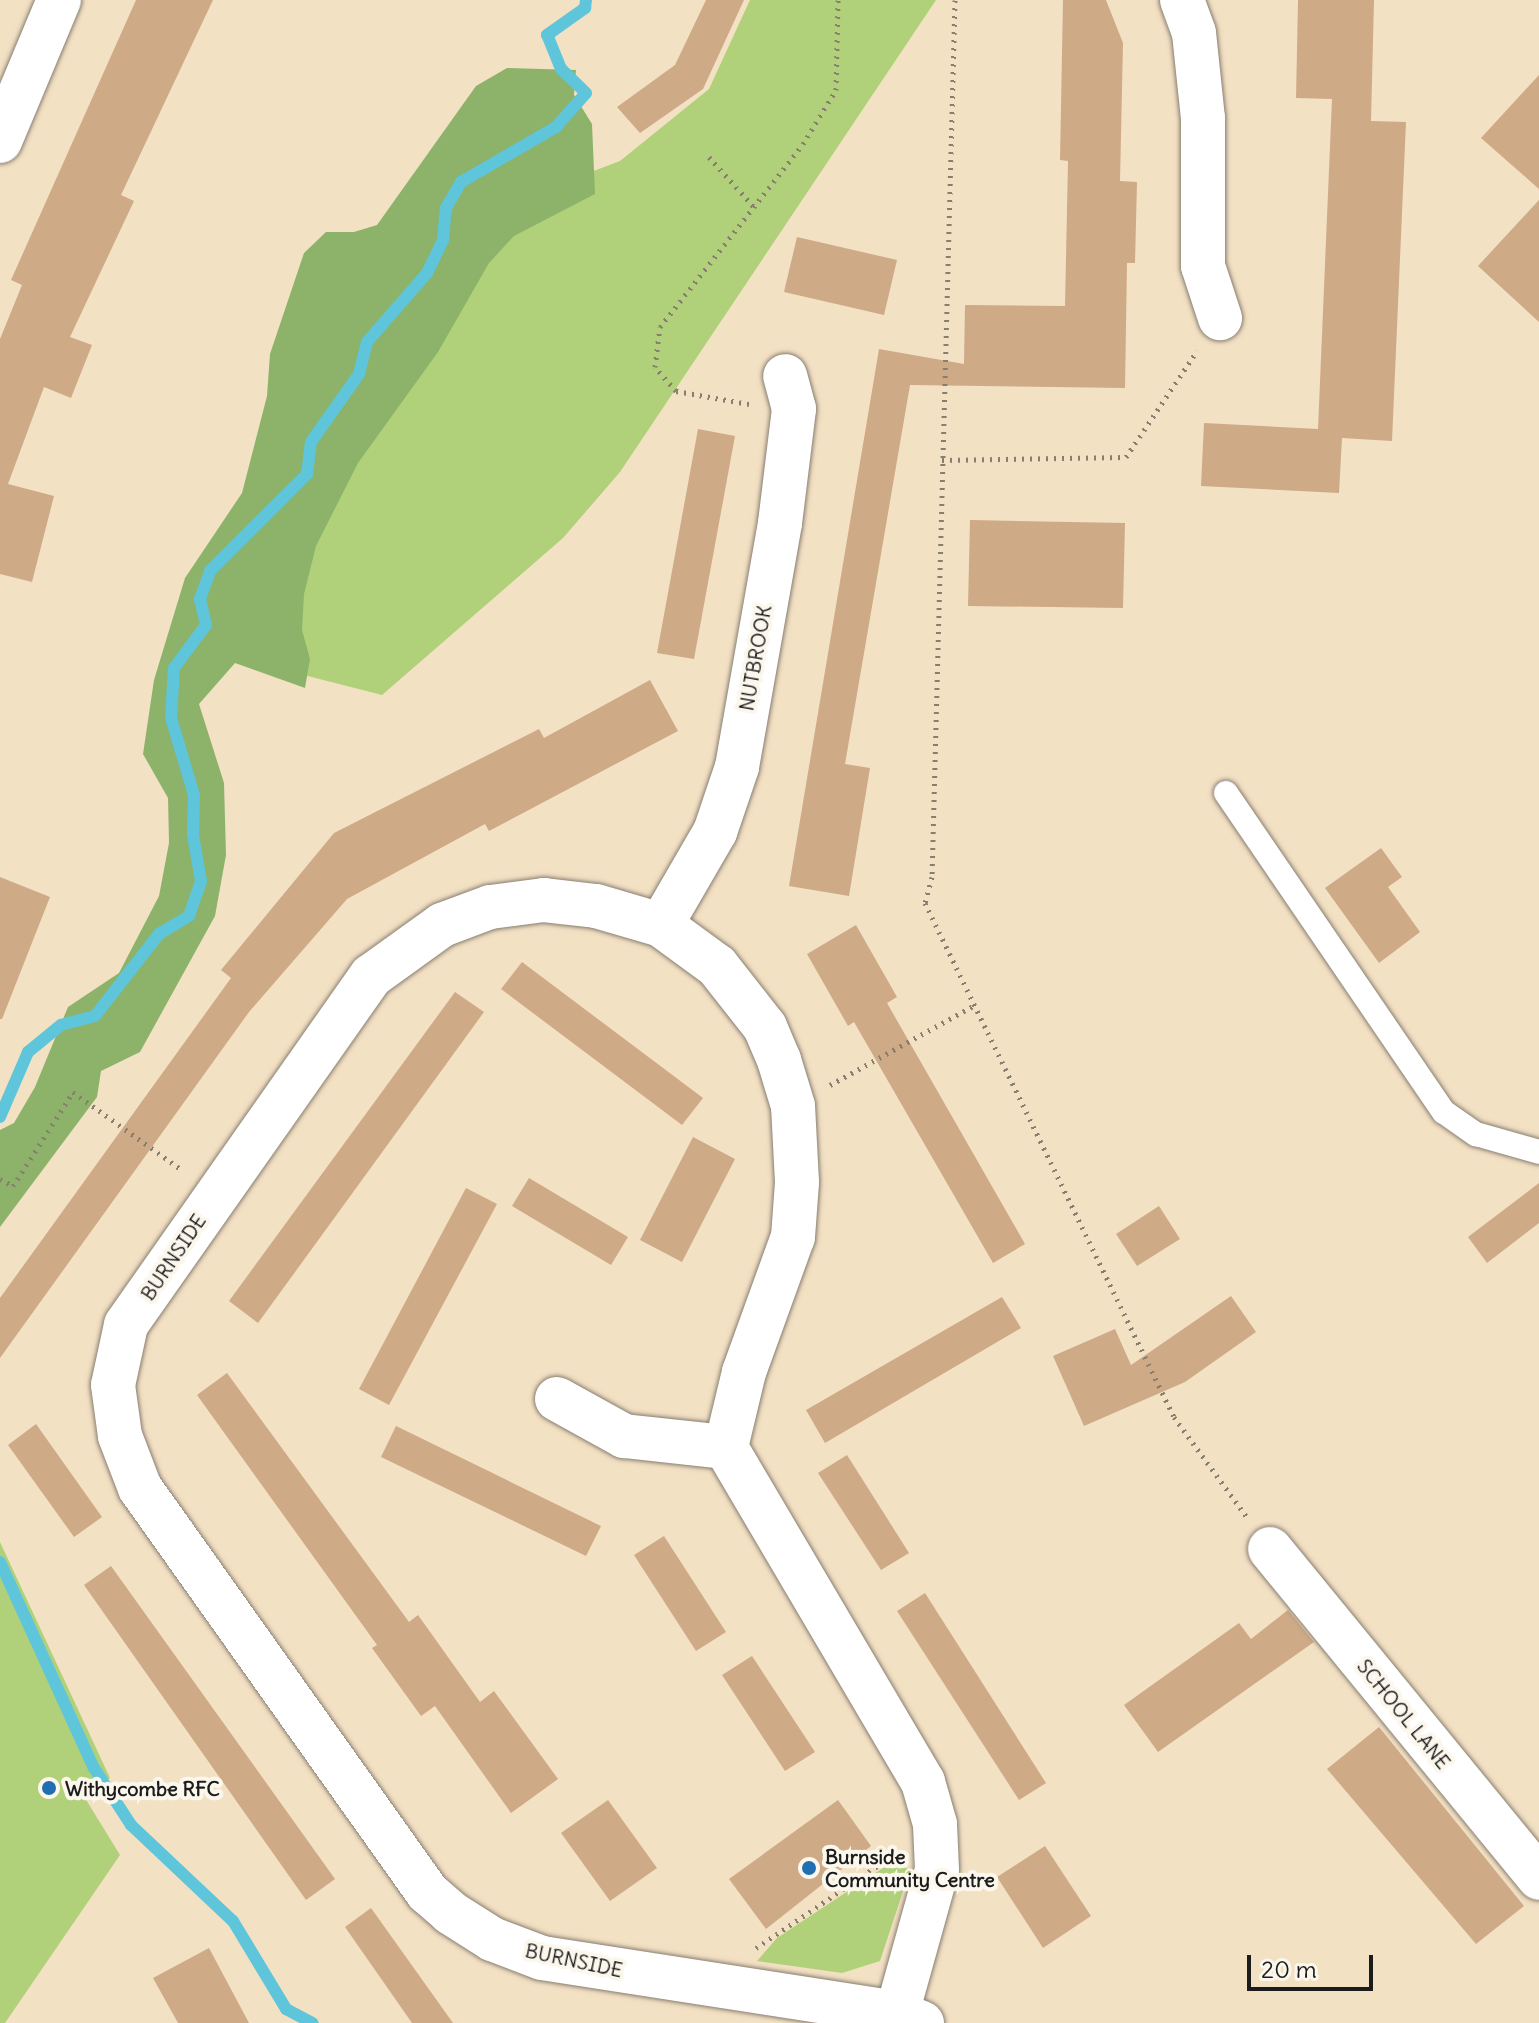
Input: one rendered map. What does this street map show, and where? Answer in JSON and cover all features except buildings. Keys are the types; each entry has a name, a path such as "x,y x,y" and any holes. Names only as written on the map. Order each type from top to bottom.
{"street":[{"path":"0,141 59,0"},
{"path":"1182,0 1194,33 1203,118 1203,266 1220,318"},
{"name":"NUTBROOK","path":"661,925 715,832 737,767 780,523 789,393"},
{"name":"BURNSIDE","path":"544,900 596,906 661,925 717,966 747,1002 765,1027 793,1106 797,1182 793,1237 744,1372 726,1447 923,1782 935,1824 936,1857 910,2018 542,1958 492,1939 451,1913 427,1892 140,1488 120,1436 113,1385 126,1325 215,1194 371,976 442,925 490,907 544,900"},
{"path":"557,1399 624,1436 726,1447"},
{"name":"SCHOOL LANE","path":"1270,1549 1539,1878"}],"lane":[{"path":"1226,793 1444,1112 1476,1134 1539,1152"}],"path":[{"path":"789,393 676,391 655,367 660,327 803,144 836,90 838,0"},
{"path":"955,0 932,877 925,903 1174,1417 1270,1549"},
{"path":"709,157 754,207"},
{"path":"942,460 1126,457 1220,318"},
{"path":"793,1106 973,1006"},
{"path":"0,1179 13,1186 73,1092 215,1194"},
{"path":"712,1985 887,1855 936,1857"}],"green space":[{"path":"750,0 936,0 620,472 563,538 382,695 296,673 312,479 504,205 620,161 709,89"},
{"path":"507,68 576,70 574,95 592,124 595,194 514,236 489,263 438,352 358,463 316,546 304,594 302,630 310,659 305,688 235,663 199,704 224,783 226,855 215,916 140,1052 101,1071 97,1097 0,1227 0,1130 14,1123 35,1087 68,1007 119,973 159,896 169,843 168,798 143,754 154,680 185,578 242,493 267,396 270,354 304,253 326,232 354,232 377,225 476,86"},
{"name":"Withycombe RFC","path":"0,1542 110,1778 85,1798 120,1855 5,2023 0,2023"},
{"path":"892,1862 910,1870 880,1961 842,1973 757,1961 777,1938"}],"waterway":[{"path":"0,1117 28,1052 61,1025 95,1016 159,934 189,916 201,881 193,835 194,795 171,718 174,668 206,625 200,599 210,571 307,474 311,442 359,374 367,342 427,273 443,240 446,208 461,182 556,127 586,93 561,69 547,35 585,8 586,0"},
{"path":"0,1562 94,1768 131,1825 233,1921 286,2009 312,2023"}],"place":[{"name":"Withycombe RFC","path":"49,1788"},
{"name":"Burnside Community Centre","path":"809,1868"}]}
